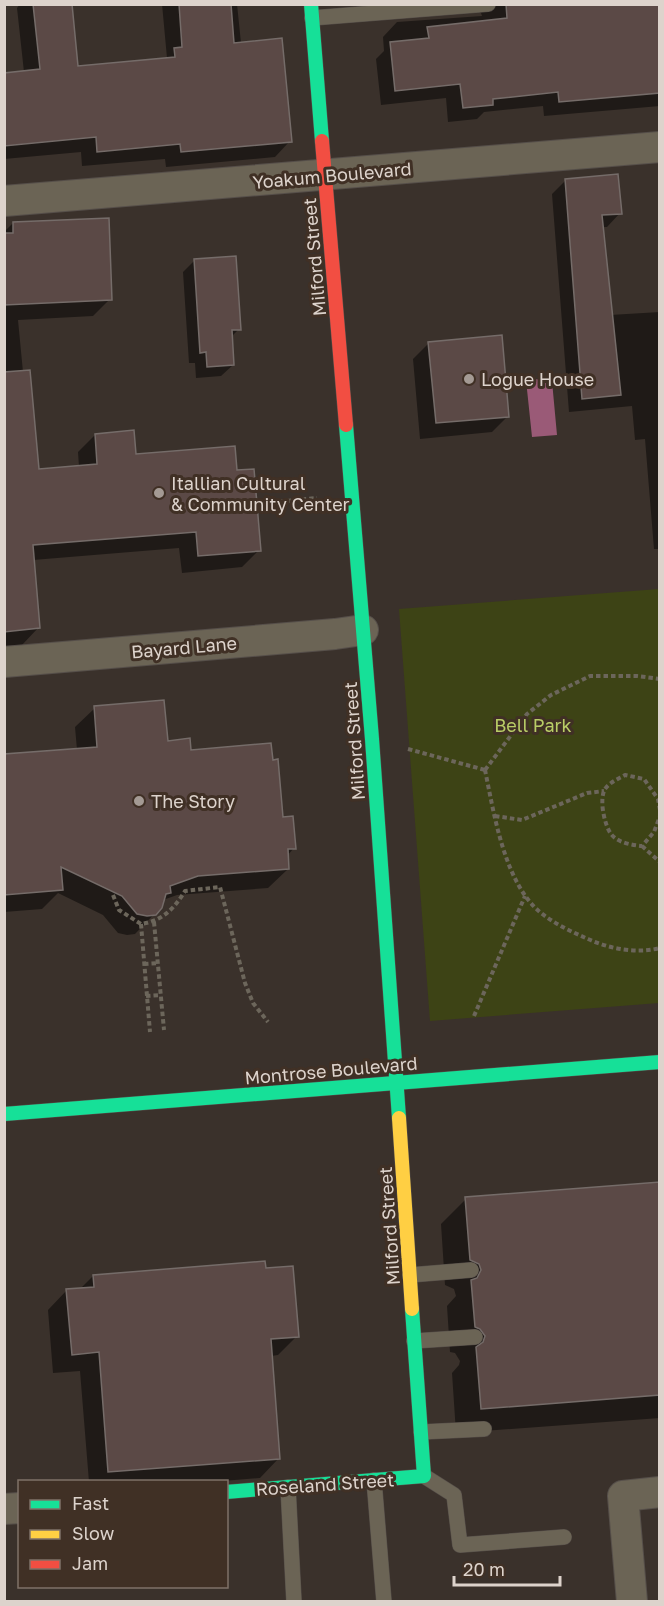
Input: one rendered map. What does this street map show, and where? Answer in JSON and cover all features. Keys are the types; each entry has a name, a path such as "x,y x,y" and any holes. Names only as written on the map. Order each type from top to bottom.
{"street":[{"name":"Milford Street","path":"312,11 372,739 424,1476"},
{"name":"Yoakum Boulevard","path":"4,201 660,147"},
{"name":"Bayard Lane","path":"4,662 363,630"},
{"name":"Montrose Boulevard","path":"4,1114 660,1062"},
{"name":"Roseland Street","path":"228,1492 424,1476"},
{"path":"632,1602 623,1496 660,1492"}],"lane":[{"path":"312,11 488,4"},
{"path":"410,1275 471,1270"},
{"path":"414,1341 475,1337"},
{"path":"421,1432 484,1429"},
{"path":"424,1476 454,1495 460,1545 564,1537"},
{"path":"374,1480 384,1602"},
{"path":"288,1487 294,1602"}],"path":[{"path":"257,504 351,495"},
{"path":"660,679 637,676 590,676 551,695 527,714 485,770 510,868 525,896 540,912 566,929 604,947 647,951 660,948"},
{"path":"372,739 485,770"},
{"path":"660,810 659,798 644,779 625,775 610,783 604,790 601,806 612,834 629,845 642,846 660,862"},
{"path":"495,816 522,820 587,793 604,790"},
{"path":"642,846 654,832 660,816"},
{"path":"113,896 119,910 141,924 154,922 177,904 185,891 220,887 245,983 253,1004 268,1022"},
{"path":"474,1016 525,896"},
{"path":"154,922 164,1030"},
{"path":"141,924 150,1032"},
{"path":"144,964 158,963"},
{"path":"146,996 161,995"}],"green space":[{"name":"Bell Park","path":"659,589 659,1003 430,1021 399,609"}],"shaded area":[{"path":"542,379 542,383 552,381 557,435 532,437 526,380"}],"building":[{"path":"33,4 72,4 78,66 175,57 174,48 182,47 179,4 231,4 234,43 282,38 292,142 181,152 180,144 97,152 96,137 4,146 4,73 40,69"},
{"path":"506,4 660,4 660,93 559,102 558,92 493,99 493,105 463,108 460,84 395,91 390,42 429,38 427,27 507,18"},
{"path":"618,174 622,214 602,215 621,395 582,399 565,179"},
{"path":"109,218 112,300 4,305 4,233 13,233 13,222"},
{"path":"236,256 241,330 232,330 234,365 207,367 206,352 200,353 194,259"},
{"name":"Logue House","path":"502,335 509,417 436,423 428,342"},
{"path":"30,370 39,469 97,464 95,434 134,430 136,454 235,446 237,470 254,469 261,551 198,556 196,532 33,545 40,628 4,632 4,372"},
{"name":"The Story","path":"164,700 168,741 190,738 191,750 271,743 273,760 278,759 283,817 293,816 296,849 288,849 289,869 198,876 170,886 171,893 166,894 162,908 156,915 147,916 137,914 122,896 61,867 63,890 4,895 4,754 97,747 94,706"},
{"path":"660,1182 660,1395 481,1409 476,1347 483,1342 485,1336 480,1329 475,1327 471,1280 477,1278 481,1270 479,1264 470,1260 465,1197"},
{"path":"265,1261 266,1268 293,1266 299,1337 271,1339 280,1459 108,1472 99,1352 72,1355 66,1289 94,1287 93,1275"}],"traffic: fast":[{"path":"311,4 322,141"},
{"path":"346,425 372,739 399,1118"},
{"path":"4,1114 660,1062"},
{"path":"228,1492 424,1476 412,1309"}],"traffic: slow":[{"path":"399,1118 412,1309"}],"traffic: jam":[{"path":"322,141 346,425"}],"place":[{"name":"Logue House","path":"469,379"},
{"name":"Itallian Cultural & Community Center","path":"159,493"},
{"name":"The Story","path":"139,801"}]}
